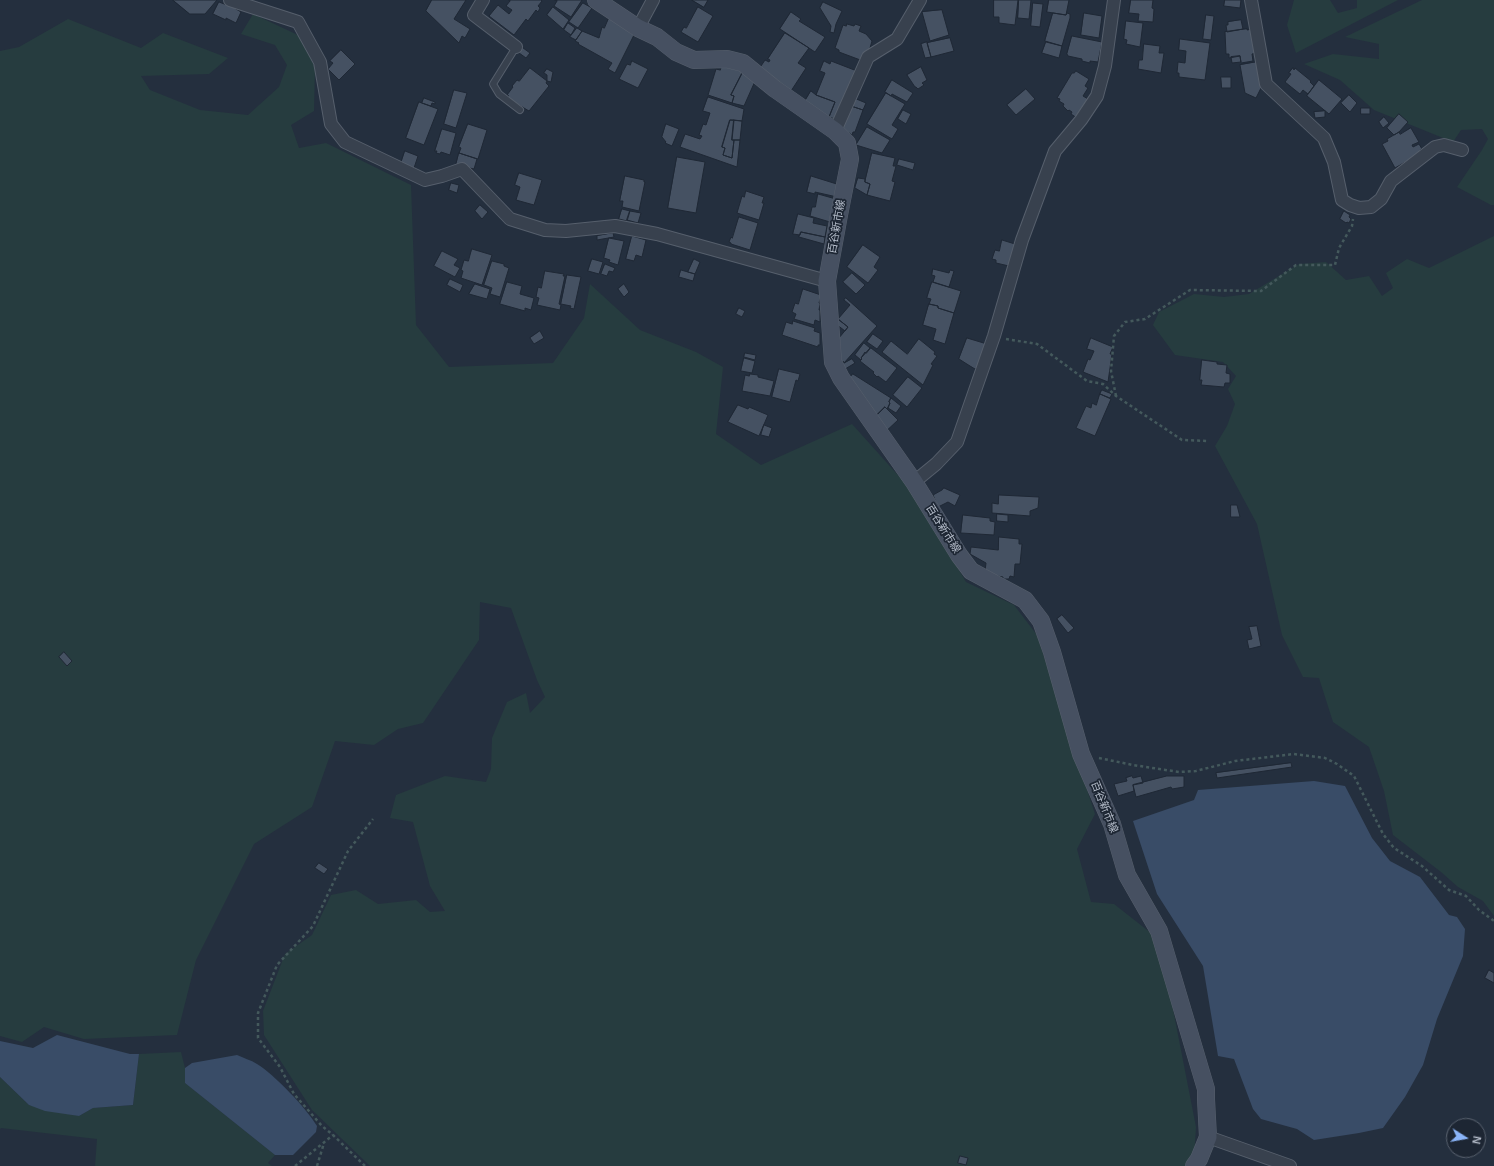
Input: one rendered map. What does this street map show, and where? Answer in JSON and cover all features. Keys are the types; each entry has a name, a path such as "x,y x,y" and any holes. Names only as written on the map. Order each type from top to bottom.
{"main road":[{"name":"百谷新市線","path":"596,0 638,28 657,37 676,52 694,60 727,59 744,63 775,89 835,131 847,143 850,159 838,215 828,281 833,362 841,378 914,482 959,555 971,571 1025,600 1041,620 1052,652 1081,754 1112,824 1127,876 1159,931 1206,1089 1208,1137 1199,1159 1194,1166"}],"street":[{"path":"230,0 298,22 320,62 331,124 346,142 425,180 462,169 510,219 544,230 566,232 615,226 657,234 828,281"},
{"path":"483,0 474,15 516,47"},
{"path":"638,28 653,0"},
{"path":"835,131 868,57 897,38 920,0"},
{"path":"914,482 936,464 957,442 994,336 1022,240 1055,151 1081,120 1097,96 1105,66 1114,0"},
{"path":"1252,0 1266,84 1324,138 1334,162 1342,200 1355,207 1371,207 1381,199 1391,180 1435,147 1444,145 1462,150"},
{"path":"1208,1137 1290,1166"}],"lane":[{"path":"516,47 493,84 499,94 520,110"}],"path":[{"path":"1116,396 1111,371 1114,336 1125,322 1145,319 1190,290 1261,291 1296,265 1335,265 1338,248 1352,226 1355,207"},
{"path":"994,336 1037,344 1087,381 1103,384 1116,396 1182,440 1209,441"},
{"path":"1081,754 1133,766 1179,772 1196,771 1235,761 1294,754 1325,758 1337,764 1354,776 1383,834 1394,848 1422,866 1449,890 1466,896 1479,910 1494,921"},
{"path":"365,1166 322,1126 294,1094 280,1067 258,1038 258,1013 277,965 313,926 348,851 373,819"},
{"path":"295,1166 333,1135"},
{"path":"317,1166 324,1142"}],"green space":[{"path":"1294,0 1330,0 1338,13 1357,8 1357,0 1398,0 1296,53 1287,25"},
{"path":"1422,0 1494,0 1494,205 1491,205 1457,187 1488,139 1482,129 1461,130 1453,142 1374,110 1340,80 1304,64 1333,54 1379,59 1379,44 1345,37"},
{"path":"253,14 300,36 315,67 314,111 291,125 299,148 326,143 411,185 416,325 449,367 553,363 584,318 590,284 640,330 696,352 723,367 716,434 761,465 852,424 914,493 966,582 1014,605 1037,635 1095,814 1077,849 1091,902 1114,904 1156,937 1164,963 1196,1127 1194,1157 1187,1166 370,1166 312,1110 264,1035 263,1011 285,954 312,935 331,895 356,890 378,904 416,900 430,912 445,911 430,886 413,822 390,818 396,795 445,776 486,782 491,769 492,738 507,702 526,693 530,713 545,697 537,680 511,608 480,602 479,640 423,723 398,729 374,745 335,741 312,807 254,844 196,960 177,1035 84,1039 44,1027 22,1042 0,1036 0,51 19,47 68,19 141,48 163,33 228,58 209,74 141,76 150,90 200,110 248,115 279,87 287,65 275,45 241,34"},
{"path":"1494,236 1494,916 1483,901 1458,887 1393,835 1384,791 1369,747 1333,722 1319,678 1303,677 1282,635 1257,524 1215,446 1227,426 1235,404 1228,389 1236,376 1223,362 1175,355 1153,325 1159,312 1194,294 1224,297 1249,294 1299,264 1326,262 1346,280 1369,276 1382,296 1393,288 1386,273 1407,259 1429,268"},
{"path":"181,1052 185,1068 185,1083 275,1155 268,1163 272,1166 95,1166 97,1139 0,1129 0,1077 29,1105 79,1116 93,1108 133,1105 139,1054"}],"water":[{"path":"1314,781 1345,786 1372,838 1390,861 1420,877 1449,915 1457,917 1465,929 1463,956 1437,1019 1423,1065 1405,1097 1383,1128 1314,1140 1297,1129 1261,1119 1253,1109 1234,1059 1218,1056 1203,966 1157,894 1133,821 1194,800 1198,790"},
{"path":"57,1035 130,1054 139,1054 133,1105 93,1108 79,1116 45,1111 29,1105 0,1077 0,1041 33,1048"},
{"path":"237,1055 255,1063 272,1076 298,1101 317,1126 316,1132 293,1155 275,1155 185,1083 185,1068 192,1063"}],"building":[{"path":"173,0 217,0 205,14 190,14"},
{"path":"432,0 466,0 454,19 470,29 465,38 462,36 459,43 426,11"},
{"path":"509,0 542,1 538,6 540,8 538,12 536,10 528,21 526,19 514,35 489,16 498,5 509,14 512,10 506,6 510,1"},
{"path":"555,0 582,0 571,17 554,6 557,1"},
{"path":"692,0 708,0 704,7"},
{"path":"994,0 1018,0 1015,25 999,23 999,17 994,17"},
{"path":"1019,0 1031,0 1029,19 1018,18"},
{"path":"1049,0 1069,0 1066,15 1047,12"},
{"path":"1131,0 1153,0 1153,22 1138,21 1139,14 1129,13"},
{"path":"1225,0 1241,0 1240,8 1224,6"},
{"path":"219,2 228,4 241,12 236,23 213,14"},
{"path":"823,2 842,11 834,33 830,32 831,26 820,8"},
{"path":"583,3 592,8 578,28 569,22"},
{"path":"1033,3 1043,4 1040,27 1031,26"},
{"path":"553,7 569,20 563,29 547,15"},
{"path":"698,7 713,16 698,42 681,32 684,27 686,28"},
{"path":"942,10 949,35 930,41 922,12"},
{"path":"791,12 801,19 799,21 825,37 815,52 780,29"},
{"path":"1053,13 1066,15 1067,13 1070,14 1062,46 1045,41"},
{"path":"1084,13 1102,16 1099,38 1081,35"},
{"path":"1206,15 1214,16 1211,40 1203,39"},
{"path":"609,18 630,30 629,32 634,35 615,73 608,69 612,63 575,41 582,31 599,38 602,27 604,28"},
{"path":"1241,20 1243,29 1227,32 1226,25 1228,25 1228,22"},
{"path":"1126,21 1143,23 1140,47 1126,44 1127,40 1124,39"},
{"path":"568,23 575,28 571,35 564,30"},
{"path":"847,24 861,26 859,31 866,34 872,41 868,55 863,61 839,52 839,50 835,48 843,25 846,26"},
{"path":"577,28 582,31 576,40 570,37"},
{"path":"1252,29 1256,53 1252,54 1253,61 1241,63 1240,56 1229,58 1229,54 1226,54 1225,32"},
{"path":"785,33 809,48 798,63 806,68 791,91 759,69 765,60 769,62 770,60 768,59"},
{"path":"1072,36 1102,42 1098,62 1090,61 1090,63 1082,61 1082,59 1068,56 1067,54"},
{"path":"950,38 954,51 931,57 927,43"},
{"path":"1180,39 1210,43 1205,80 1179,77 1179,73 1177,73 1178,62 1185,63 1186,51 1179,50"},
{"path":"927,42 931,57 925,58 921,44"},
{"path":"1046,42 1062,46 1059,58 1042,53"},
{"path":"1144,44 1160,46 1159,53 1164,53 1161,73 1138,69 1139,60 1142,60"},
{"path":"519,45 530,53 526,58 515,50"},
{"path":"341,50 355,64 339,80 328,69 333,63 330,61"},
{"path":"1240,56 1241,62 1232,63 1231,57"},
{"path":"632,61 648,69 638,88 619,79 627,64 630,65"},
{"path":"824,61 830,64 831,61 857,71 838,120 829,117 835,102 816,95 825,73 820,71"},
{"path":"1257,62 1262,86 1256,98 1245,93 1240,65"},
{"path":"722,64 743,71 731,95 734,96 732,103 708,95 716,69 720,70"},
{"path":"921,67 927,80 922,83 924,85 918,89 907,75"},
{"path":"530,68 547,81 546,83 549,86 529,111 507,98 509,96 507,95 517,80 519,81"},
{"path":"1293,68 1311,81 1310,82 1314,86 1308,94 1303,90 1300,94 1285,82 1291,74 1289,73"},
{"path":"547,69 553,72 551,82 547,81 547,75 544,73"},
{"path":"1076,71 1089,79 1085,86 1088,88 1083,96 1088,99 1077,118 1071,114 1072,112 1069,110 1068,111 1063,106 1064,104 1059,101 1060,99 1057,98 1072,73"},
{"path":"743,72 756,79 744,106 732,103 734,96 731,95"},
{"path":"1221,77 1231,77 1231,88 1222,88"},
{"path":"892,80 913,93 907,102 885,92"},
{"path":"1319,80 1342,99 1329,114 1307,96"},
{"path":"1026,89 1035,99 1016,115 1007,105"},
{"path":"454,90 467,93 456,128 444,124"},
{"path":"811,91 816,95 835,102 829,117 805,101"},
{"path":"886,93 905,104 892,125 898,129 892,139 867,124"},
{"path":"1349,95 1357,103 1350,112 1341,103"},
{"path":"708,97 744,109 742,121 730,120 722,147 725,148 723,155 732,158 734,140 740,140 737,167 680,147 685,134 700,139 702,136 699,135 703,124 706,125 710,113 703,111"},
{"path":"424,98 435,102 435,104 432,103 431,106 422,103"},
{"path":"854,98 866,103 863,110 851,106"},
{"path":"419,102 438,109 424,145 406,138"},
{"path":"851,106 863,110 855,132 853,132 852,135 842,128"},
{"path":"1361,108 1370,108 1370,114 1361,114"},
{"path":"903,110 911,114 906,124 898,119"},
{"path":"1325,111 1325,117 1315,118 1314,112"},
{"path":"1399,114 1408,122 1399,132 1394,135 1387,128"},
{"path":"1384,117 1389,123 1383,128 1379,122"},
{"path":"730,120 734,120 732,158 723,155 725,148 722,147"},
{"path":"734,120 742,121 740,140 732,140"},
{"path":"468,124 487,130 478,159 459,153 461,148 459,147"},
{"path":"666,124 679,129 672,146 665,143 666,142 662,137"},
{"path":"867,127 890,140 882,153 856,145"},
{"path":"1411,128 1419,142 1412,145 1413,147 1419,144 1422,149 1420,150 1421,153 1395,168 1382,144 1388,141 1387,139 1399,132 1400,134"},
{"path":"442,129 456,133 450,155 441,152 440,154 436,153 437,151 435,151"},
{"path":"405,151 418,156 414,168 401,163"},
{"path":"459,153 477,159 474,169 456,165"},
{"path":"872,153 895,158 893,166 896,166 892,181 895,182 890,201 867,195 870,184 865,182"},
{"path":"677,157 705,162 696,213 668,208"},
{"path":"899,159 915,163 913,170 897,165"},
{"path":"519,173 542,180 534,205 516,200 520,187 515,185"},
{"path":"625,176 644,180 645,182 639,211 622,207 623,201 620,201"},
{"path":"811,176 840,185 837,197 815,192 815,194 807,192"},
{"path":"858,178 865,179 865,182 870,184 867,195 855,188"},
{"path":"451,183 459,185 457,193 449,190"},
{"path":"746,191 764,197 762,203 764,203 759,220 737,213 742,196 744,197"},
{"path":"818,194 836,199 830,222 810,216 812,207 815,207"},
{"path":"480,205 488,212 482,219 475,211"},
{"path":"622,209 630,211 627,221 619,219"},
{"path":"630,211 641,213 638,223 627,220"},
{"path":"1344,211 1350,215 1349,217 1351,219 1349,223 1346,223 1340,219"},
{"path":"798,214 814,218 813,223 827,226 825,237 801,232 800,235 793,234"},
{"path":"739,217 758,223 750,250 729,242 731,237 732,238"},
{"path":"801,232 825,237 824,244 799,237"},
{"path":"613,233 614,237 597,240 597,236"},
{"path":"632,236 646,240 642,257 636,255 634,261 626,259"},
{"path":"609,238 624,241 618,265 609,262 610,260 604,258"},
{"path":"1002,240 1015,244 1009,266 996,263 996,260 992,259 995,250 999,251"},
{"path":"863,245 880,257 874,267 878,270 868,283 847,267"},
{"path":"472,249 492,255 482,285 461,278 463,271 461,270 464,260 468,261"},
{"path":"442,251 458,259 454,265 460,268 455,277 434,266"},
{"path":"592,259 603,262 599,274 588,271"},
{"path":"694,259 700,262 695,274 688,272"},
{"path":"492,261 504,264 504,266 509,268 500,297 490,294 492,288 484,285"},
{"path":"605,264 615,268 613,272 609,271 607,276 601,274"},
{"path":"933,269 949,273 950,270 954,271 949,287 933,282 935,276 932,275"},
{"path":"681,270 695,274 693,281 679,277"},
{"path":"545,271 564,274 563,276 565,276 559,304 561,305 560,310 537,305 539,298 536,297 538,287 541,288"},
{"path":"852,273 865,285 856,294 843,282"},
{"path":"567,275 581,277 574,309 570,308 571,306 561,304"},
{"path":"450,279 463,285 460,292 447,285"},
{"path":"507,282 522,286 520,294 534,298 531,310 525,308 525,311 500,304"},
{"path":"932,282 961,291 954,313 929,304 931,299 927,298"},
{"path":"475,284 490,289 487,299 469,294"},
{"path":"624,284 629,292 624,297 618,289"},
{"path":"803,289 821,295 819,303 820,322 815,320 814,325 794,319 796,314 792,312 795,303 798,304"},
{"path":"846,298 877,326 844,363 843,361 837,368 834,344 848,327 838,319 850,305 844,300"},
{"path":"929,304 954,313 945,344 933,340 936,329 923,325"},
{"path":"739,308 745,311 742,317 736,314"},
{"path":"839,320 848,327 845,331 836,324"},
{"path":"793,321 815,328 814,331 820,333 820,345 818,345 818,347 782,335 786,322 792,324"},
{"path":"540,331 544,338 534,344 530,338"},
{"path":"873,334 883,341 877,349 867,342"},
{"path":"967,338 987,344 979,368 975,369 959,359"},
{"path":"1091,338 1113,347 1110,354 1112,354 1108,382 1083,372 1088,359 1090,360 1094,351 1087,349"},
{"path":"919,339 935,352 934,354 937,356 931,364 933,365 923,385 882,352 891,341 907,354"},
{"path":"864,343 870,348 861,360 855,355"},
{"path":"871,348 897,368 886,382 878,376 877,377 873,373 874,372 860,361 865,352 866,353"},
{"path":"745,353 756,355 755,360 744,357"},
{"path":"744,358 755,361 752,373 741,371"},
{"path":"852,359 855,363 837,374 834,369"},
{"path":"1202,360 1227,365 1226,373 1230,374 1230,383 1225,383 1224,387 1201,385"},
{"path":"779,369 800,374 798,381 796,380 790,402 772,397"},
{"path":"750,374 758,375 758,377 774,381 770,396 742,391 745,375 749,376"},
{"path":"853,374 891,398 887,409 885,407 871,421 844,384"},
{"path":"908,377 922,388 907,407 893,395"},
{"path":"1102,390 1112,394 1110,398 1100,394"},
{"path":"1100,394 1111,399 1095,436 1076,428 1086,406 1091,408 1092,403 1096,405"},
{"path":"891,398 901,406 896,413 888,408"},
{"path":"738,405 748,409 749,407 768,415 759,436 728,422"},
{"path":"885,407 898,420 882,435 870,422"},
{"path":"764,425 772,428 769,437 761,435"},
{"path":"944,488 960,495 955,506 948,502 938,507 933,495"},
{"path":"999,495 1039,497 1038,508 1030,511 1030,516 992,513 992,503 998,504"},
{"path":"1231,505 1237,505 1240,517 1231,517"},
{"path":"997,514 1008,515 1008,522 997,521"},
{"path":"963,515 990,518 990,521 995,522 994,535 961,533"},
{"path":"999,537 1019,539 1019,544 1022,544 1020,564 1015,564 1014,577 1010,576 1009,579 1003,579 1003,577 991,575 985,571 986,563 970,554 971,547 998,550"},
{"path":"1062,615 1074,628 1068,633 1057,619"},
{"path":"1257,626 1261,646 1249,649 1247,640 1252,639 1249,627"},
{"path":"64,652 72,661 67,666 59,657"},
{"path":"1291,763 1292,767 1217,778 1216,773"},
{"path":"1132,776 1133,778 1141,776 1143,783 1133,785 1134,791 1118,796 1114,784 1127,781 1126,778"},
{"path":"1167,776 1184,776 1184,787 1172,789 1171,787 1136,797 1133,785"},
{"path":"319,863 328,869 324,874 315,868"},
{"path":"1489,970 1494,973 1494,983 1485,978"},
{"path":"960,1156 968,1158 966,1165 958,1163"}]}
